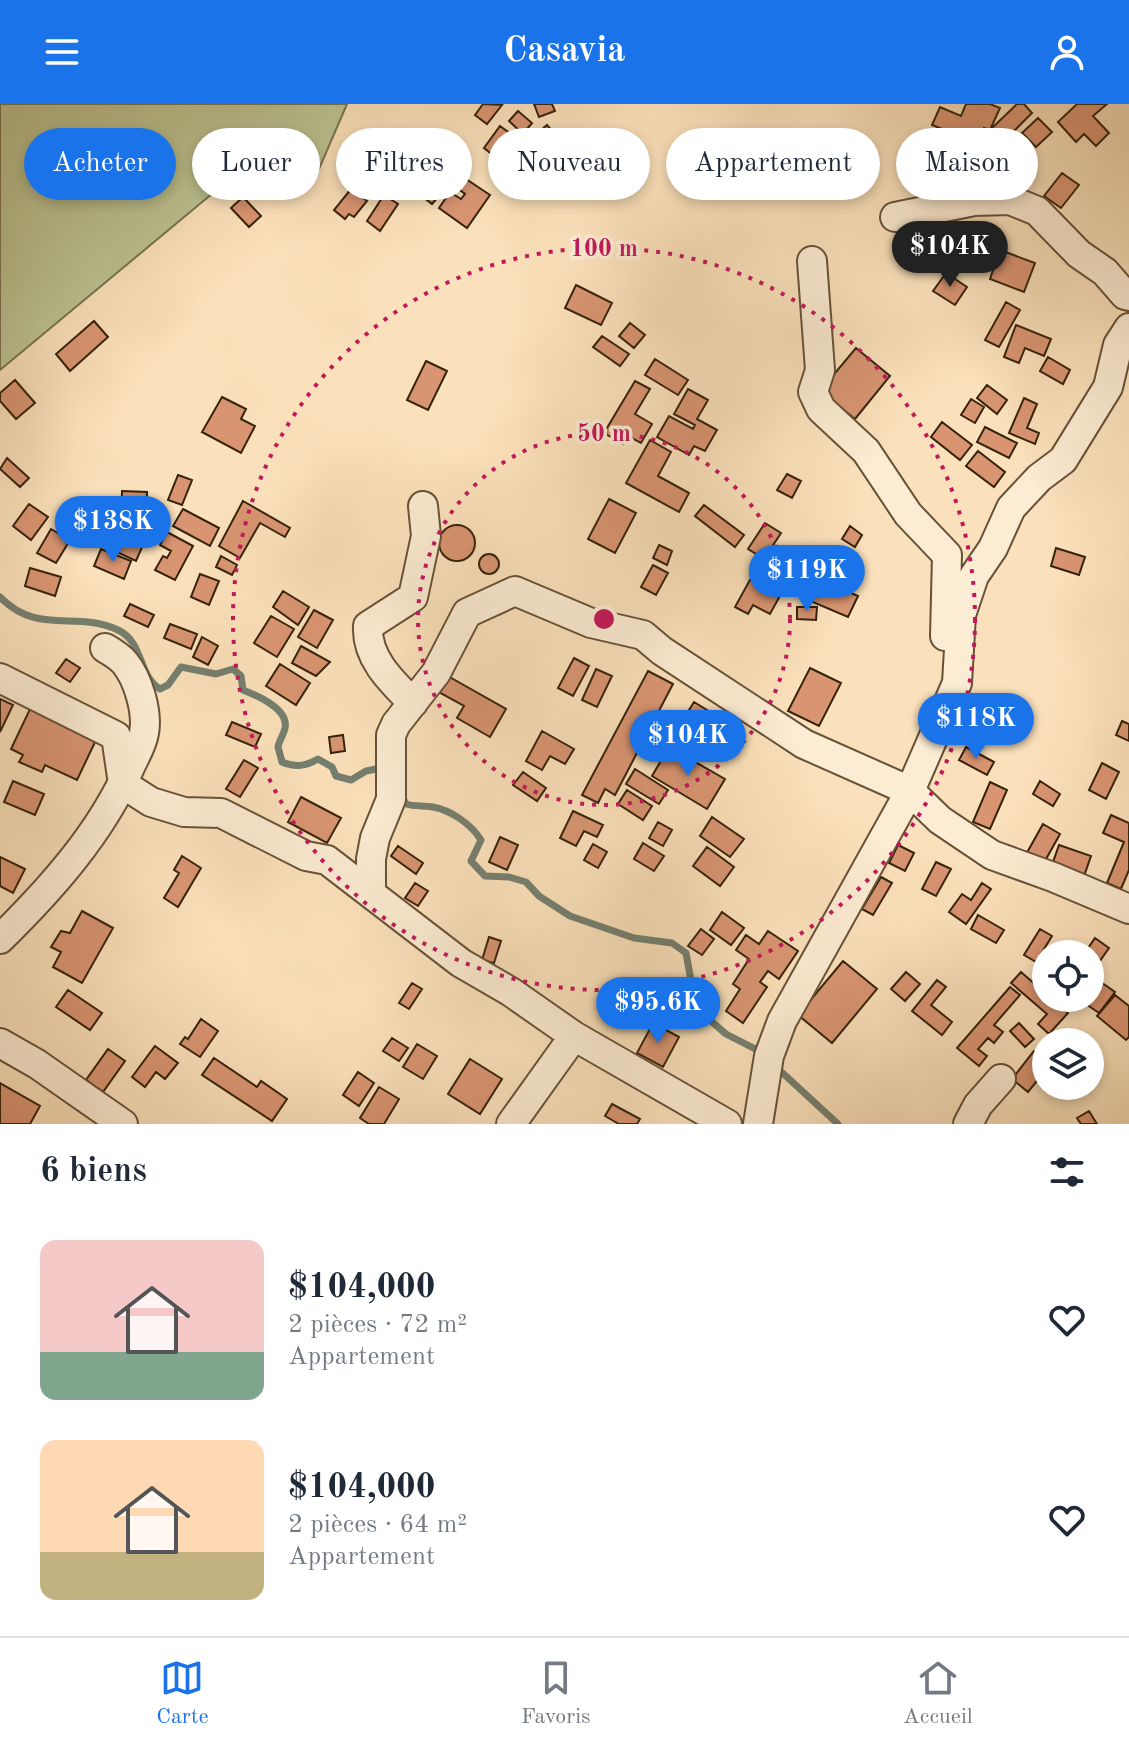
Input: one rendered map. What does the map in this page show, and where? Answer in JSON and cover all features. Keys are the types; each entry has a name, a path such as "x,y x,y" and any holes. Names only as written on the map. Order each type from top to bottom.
{"street":[{"path":"895,217 974,201 1010,200 1037,211 1079,254 1105,272 1129,296"},
{"path":"812,261 820,370 813,392 821,409 866,451 908,514 947,555 945,645 957,683"},
{"path":"758,1124 769,1056 782,1021 910,791 957,683 961,615 974,576 993,548 1011,508 1039,478 1063,460 1108,387 1118,345 1129,328"},
{"path":"413,703 377,661 367,641 368,626 413,597 426,536 423,506"},
{"path":"371,893 371,859 375,838 391,799 391,735 402,714 436,673 467,613 515,591 591,623 643,635 662,651 804,744 910,791 940,820 992,855 1129,909"},
{"path":"0,939 29,910 94,832 123,784 145,732 145,717 136,681 124,661 105,648"},
{"path":"0,678 116,736 123,784 151,802 184,812 221,813 306,856 327,860 461,963 511,992 574,1036 727,1124"},
{"path":"511,1124 574,1036"},
{"path":"0,1043 37,1064 123,1124"},
{"path":"968,1124 978,1105 1001,1079"}],"green space":[{"path":"0,104 347,104 320,167 320,128 192,128 192,200 205,200 0,370"}],"building":[{"path":"483,104 502,105 487,124 475,115"},
{"path":"534,104 552,104 555,111 539,117"},
{"path":"966,104 990,104 1000,108 991,128 940,128 932,125 940,107 961,116"},
{"path":"1017,104 1024,104 1032,113 1017,128 992,128"},
{"path":"1077,104 1107,104 1093,116 1109,133 1096,146 1084,134 1076,142 1058,122"},
{"path":"518,111 532,123 528,128 517,128 509,121"},
{"path":"1038,118 1052,132 1038,145 1038,128 1027,128"},
{"path":"1062,173 1079,185 1061,208 1044,196"},
{"path":"472,183 488,194 467,228 439,208 444,200 472,200"},
{"path":"240,200 246,200 261,216 249,227 231,208"},
{"path":"342,200 367,201 354,217 349,214 345,219 334,210"},
{"path":"381,200 392,200 398,204 380,231 367,221"},
{"path":"1000,250 1035,263 1024,292 990,279"},
{"path":"946,273 967,287 955,305 933,291"},
{"path":"576,285 612,303 601,325 565,308"},
{"path":"1006,302 1020,310 999,347 985,340"},
{"path":"94,321 108,337 70,371 56,354"},
{"path":"630,323 645,335 634,348 619,336"},
{"path":"1016,325 1051,339 1044,356 1025,348 1019,363 1004,357"},
{"path":"602,336 629,354 620,366 593,347"},
{"path":"856,348 890,376 855,419 820,391"},
{"path":"1048,357 1070,370 1063,384 1040,371"},
{"path":"655,359 688,380 678,395 645,375"},
{"path":"426,361 447,371 428,410 407,400"},
{"path":"15,380 35,403 16,419 0,401 0,393"},
{"path":"635,381 650,389 635,414 652,424 641,443 628,436 623,444 604,433"},
{"path":"987,385 1007,400 997,414 977,398"},
{"path":"688,389 708,400 697,419 717,430 705,451 694,446 689,455 657,437 669,416 693,429 695,425 674,414"},
{"path":"222,397 246,409 241,419 255,426 241,453 202,432"},
{"path":"1024,398 1037,404 1027,428 1039,433 1035,444 1009,433"},
{"path":"971,399 984,407 975,423 961,415"},
{"path":"942,422 972,445 960,460 931,437"},
{"path":"985,427 1017,443 1009,458 977,442"},
{"path":"650,440 671,452 658,476 689,493 679,512 626,483"},
{"path":"978,451 1005,472 994,487 966,466"},
{"path":"7,458 29,478 20,487 0,469"},
{"path":"787,474 801,481 792,498 777,490"},
{"path":"178,475 192,480 182,505 168,500"},
{"path":"122,491 147,492 146,528 121,528"},
{"path":"609,499 636,513 615,553 588,539"},
{"path":"243,501 290,528 285,537 260,523 240,558 219,546"},
{"path":"29,504 48,517 31,540 13,526"},
{"path":"704,505 744,535 735,547 695,516"},
{"path":"183,509 219,528 210,546 173,526"},
{"path":"72,514 92,526 83,541 63,529"},
{"path":"765,523 781,533 764,559 748,549"},
{"path":"457,525 470,530 475,543 470,556 457,561 444,556 439,543 444,530"},
{"path":"850,526 862,535 855,547 842,539"},
{"path":"51,529 70,540 56,563 37,553"},
{"path":"110,531 143,545 136,561 104,546"},
{"path":"167,532 193,546 175,580 155,570 163,556 167,558 171,551 160,545"},
{"path":"659,545 672,551 667,565 653,558"},
{"path":"1056,548 1085,557 1079,575 1051,566"},
{"path":"101,549 131,561 124,579 94,566"},
{"path":"485,554 493,554 499,564 493,574 485,574 479,568 479,560"},
{"path":"221,556 237,565 232,575 216,567"},
{"path":"779,556 812,577 801,593 768,572"},
{"path":"827,558 853,569 844,590 858,596 848,617 808,600"},
{"path":"653,565 668,573 656,595 641,587"},
{"path":"30,568 61,577 55,596 25,586"},
{"path":"200,574 219,581 209,605 191,597"},
{"path":"751,578 781,594 770,614 753,605 748,614 735,607"},
{"path":"283,591 309,607 298,625 273,607"},
{"path":"130,604 154,615 148,627 124,616"},
{"path":"797,607 817,607 816,620 797,619"},
{"path":"314,610 333,620 317,648 298,637"},
{"path":"271,616 294,629 277,657 254,643"},
{"path":"170,624 197,634 191,649 164,638"},
{"path":"202,637 218,646 208,665 193,657"},
{"path":"301,646 330,662 316,676 292,663"},
{"path":"574,658 589,666 573,696 558,688"},
{"path":"66,659 80,668 70,682 56,673"},
{"path":"280,664 310,683 296,705 266,686"},
{"path":"810,668 841,683 819,726 788,711"},
{"path":"596,669 612,676 597,707 582,700"},
{"path":"648,671 673,684 615,795 605,789 598,803 582,795"},
{"path":"446,675 506,709 490,737 457,718 464,706 437,691"},
{"path":"0,699 13,705 0,732"},
{"path":"694,702 725,721 700,760 685,750 699,727 684,718"},
{"path":"30,709 96,740 77,780 45,765 42,772 19,762 23,755 11,749"},
{"path":"1122,721 1129,724 1129,741 1116,735"},
{"path":"232,722 261,734 255,747 226,735"},
{"path":"542,731 574,749 565,764 550,756 542,770 526,761"},
{"path":"343,735 345,751 331,753 329,737"},
{"path":"669,747 725,779 707,809 652,776"},
{"path":"966,747 994,762 987,775 959,760"},
{"path":"244,760 258,768 240,797 226,789"},
{"path":"1102,763 1119,772 1106,799 1089,790"},
{"path":"635,769 668,790 659,804 626,784"},
{"path":"523,772 546,788 537,801 513,785"},
{"path":"13,781 44,794 35,815 4,802"},
{"path":"1040,781 1060,794 1053,806 1033,794"},
{"path":"990,782 1007,790 990,829 973,822"},
{"path":"627,790 652,806 643,820 618,804"},
{"path":"301,797 341,818 327,843 288,822"},
{"path":"573,811 603,825 597,837 584,831 576,846 560,838"},
{"path":"1111,815 1129,823 1129,870 1121,889 1107,883 1124,842 1103,833"},
{"path":"712,817 744,839 730,857 700,836"},
{"path":"658,822 672,830 663,846 649,838"},
{"path":"1043,824 1060,834 1041,868 1024,858"},
{"path":"500,837 518,845 507,870 489,862"},
{"path":"643,843 664,856 654,871 634,859"},
{"path":"593,844 607,852 598,868 584,860"},
{"path":"898,845 914,853 905,871 889,863"},
{"path":"1059,845 1091,856 1084,876 1052,865"},
{"path":"398,846 423,863 416,874 391,856"},
{"path":"707,847 734,867 720,886 693,866"},
{"path":"182,856 201,868 178,907 164,898 179,873 174,870"},
{"path":"0,857 25,869 13,893 0,886"},
{"path":"936,862 951,869 936,896 922,889"},
{"path":"881,877 892,883 873,915 862,909"},
{"path":"415,883 428,891 418,906 405,898"},
{"path":"982,883 991,889 966,924 949,912 962,894 971,900"},
{"path":"82,911 113,928 82,983 53,967 61,952 51,947 61,931 70,933"},
{"path":"722,912 744,928 731,945 710,930"},
{"path":"978,915 1004,930 996,943 971,929"},
{"path":"701,929 714,939 702,955 688,946"},
{"path":"1040,929 1052,936 1050,940 1033,940"},
{"path":"768,931 798,951 779,979 768,971 760,982 767,987 743,1023 726,1011 740,989 733,984 749,959 736,950 746,935 759,944"},
{"path":"489,937 501,941 494,963 482,960"},
{"path":"1032,942 1032,960 1024,955"},
{"path":"843,961 877,989 832,1043 798,1015"},
{"path":"906,972 920,984 905,1001 891,989"},
{"path":"1021,972 1032,982 1032,1001 1011,983"},
{"path":"937,980 946,987 931,1005 952,1022 942,1035 912,1011"},
{"path":"412,983 422,989 409,1009 399,1003"},
{"path":"1104,984 1115,992 1104,1006"},
{"path":"1010,987 1020,995 994,1025 1003,1032 994,1043 988,1038 978,1049 987,1056 979,1066 957,1048"},
{"path":"68,990 102,1013 90,1030 56,1007"},
{"path":"1115,995 1129,1006 1129,1037 1126,1040 1097,1016 1104,1012"},
{"path":"1045,1012 1068,1013 1054,1028 1042,1028 1038,1024 1047,1014"},
{"path":"201,1019 218,1031 200,1057 180,1044 185,1037 188,1039"},
{"path":"653,1023 679,1037 663,1067 637,1053"},
{"path":"1019,1023 1032,1041 1025,1047 1010,1031"},
{"path":"392,1038 408,1048 399,1061 383,1051"},
{"path":"417,1044 437,1056 423,1079 403,1067"},
{"path":"155,1046 178,1063 165,1079 156,1072 145,1087 132,1077"},
{"path":"108,1049 125,1061 103,1092 86,1080"},
{"path":"1032,1054 1032,1087 1028,1092 1012,1079"},
{"path":"214,1058 257,1087 261,1081 287,1099 272,1121 202,1075"},
{"path":"470,1059 502,1079 480,1114 448,1094"},
{"path":"358,1072 374,1083 359,1106 343,1095"},
{"path":"0,1083 40,1106 30,1124 0,1124"},
{"path":"379,1087 399,1099 384,1124 369,1124 360,1118"},
{"path":"612,1104 640,1119 637,1124 619,1124 605,1116"},
{"path":"1089,1111 1097,1124 1081,1124 1077,1118"}],"waterway":[{"path":"0,597 29,616 102,624 118,630 132,642 148,676 160,689 168,685 181,667 216,674 233,669 241,676 243,690 271,704 282,715 285,728 278,747 282,762 301,765 318,759 332,767 336,776 351,780 366,771 386,767"},
{"path":"401,794 406,804 440,809 472,829 481,840 471,861 485,876 509,877 526,882 539,896 570,916 634,938 672,943 686,953 696,1008 726,1034 765,1054"},
{"path":"775,1066 838,1124"}]}
